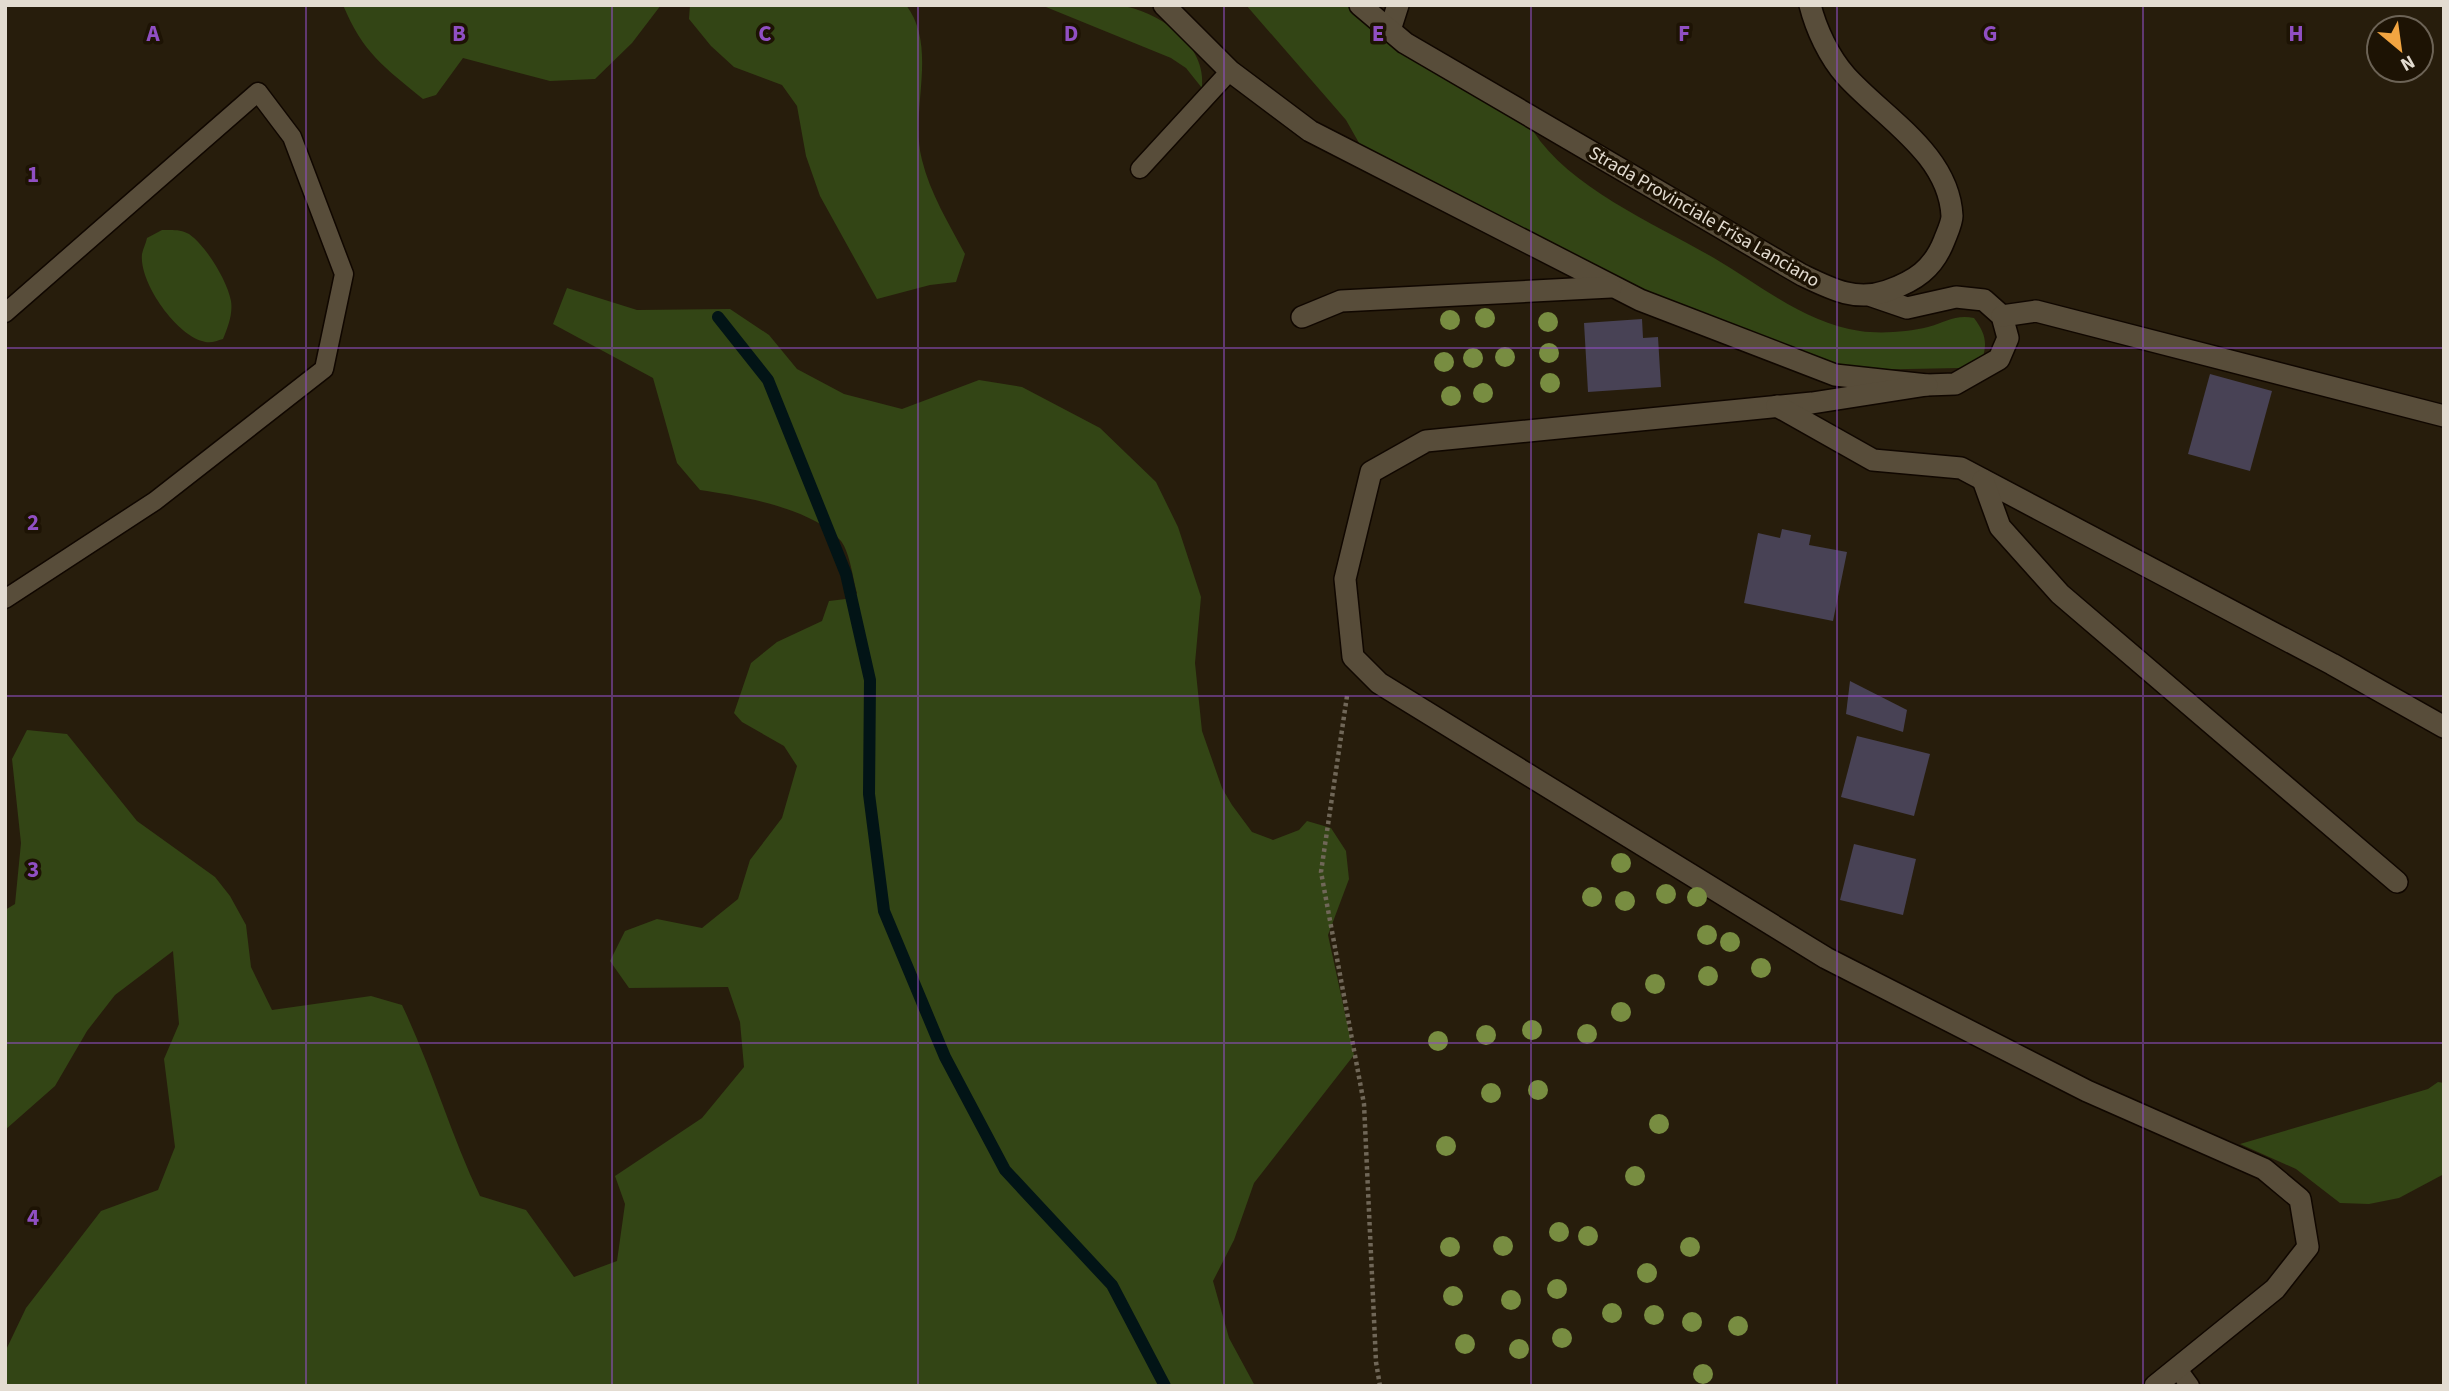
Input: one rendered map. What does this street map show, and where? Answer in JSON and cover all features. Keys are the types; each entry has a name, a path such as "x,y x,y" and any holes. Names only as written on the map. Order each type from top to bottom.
{"street":[{"path":"1164,5 1230,71 1310,131 1640,300 1835,375 1927,385"},
{"name":"Strada Provinciale Frisa Lanciano","path":"1360,5 1405,43 1802,275 1837,293 1872,296 1914,282 1937,258 1952,218 1944,177 1926,151 1843,73 1815,26 1810,5"},
{"path":"1390,30 1398,5"},
{"path":"1302,317 1342,301 1614,286"},
{"path":"1872,296 1907,307 1956,297 1984,300 2002,316 2008,338 1999,359 1955,384 1927,385 1777,406 1426,441 1371,472 1345,579 1353,657 1379,683 1826,958 2087,1091 2264,1169 2301,1199 2308,1247 2275,1289 2155,1386"},
{"path":"2002,316 2036,311 2444,416"},
{"path":"1777,406 1873,460 1961,468 2332,664 2444,727"},
{"path":"1983,480 2000,527 2060,594 2397,882"}],"lane":[{"path":"1140,169 1230,71"},
{"path":"5,313 258,92 292,137 344,274 324,369 155,501 5,600"},
{"path":"2177,1368 2190,1386"}],"path":[{"path":"1353,657 1321,872 1364,1104 1376,1362 1380,1386"}],"green space":[{"path":"343,5 661,5 632,43 595,79 550,81 463,58 436,95 423,99 376,58 358,35"},
{"path":"690,5 906,5 916,22 921,40 919,141 922,160 935,196 965,254 956,282 930,285 877,299 820,196 806,156 797,106 782,85 734,67 711,46 689,19"},
{"path":"1041,5 1113,5 1152,16 1179,34 1189,45 1202,72 1202,88 1186,68 1171,58"},
{"path":"1246,5 1353,5 1411,53 1533,131 1549,151 1591,187 1784,302 1820,320 1868,332 1912,330 1956,318 1974,318 1984,338 1982,360 1960,368 1857,370 1756,337 1634,289 1363,150 1346,120"},
{"path":"162,230 179,231 196,239 220,274 231,301 230,320 223,339 208,342 192,336 170,317 153,292 146,278 142,254 147,238"},
{"path":"567,288 637,310 730,309 769,335 797,369 844,394 902,409 979,380 1022,387 1100,428 1156,482 1178,527 1201,597 1195,663 1202,731 1222,788 1252,832 1273,840 1299,830 1307,821 1331,828 1346,851 1349,879 1328,935 1354,1055 1254,1183 1234,1240 1213,1281 1229,1338 1255,1386 5,1386 5,1352 26,1308 101,1211 158,1190 175,1147 164,1059 179,1024 173,951 115,995 87,1031 55,1086 5,1130 5,910 15,904 21,843 12,759 27,730 67,734 137,821 215,877 230,896 246,925 251,967 272,1010 371,996 402,1005 480,1196 526,1210 574,1277 617,1261 625,1204 615,1176 702,1118 744,1067 740,1022 728,987 629,988 610,961 625,931 657,919 702,928 738,899 750,860 782,818 797,766 784,746 742,722 734,713 751,663 777,642 822,621 829,601 854,598 857,593 844,546 829,530 813,520 775,505 700,490 677,463 653,378 553,324"},
{"path":"2438,1082 2444,1083 2444,1174 2399,1198 2369,1204 2340,1203 2296,1169 2240,1144 2428,1089"}],"building":[{"path":"1642,319 1643,338 1658,337 1661,387 1588,392 1584,323"},
{"path":"2210,374 2272,391 2250,471 2188,454"},
{"path":"1782,529 1811,535 1809,545 1847,552 1833,621 1744,603 1758,533 1780,538"},
{"path":"1850,681 1907,710 1903,732 1846,714"},
{"path":"1857,736 1930,754 1914,816 1841,797"},
{"path":"1854,844 1916,859 1903,915 1840,900"}],"waterway":[{"path":"718,317 768,380 846,574 870,680 869,794 884,911 945,1057 1005,1170 1112,1285 1165,1386"}]}
